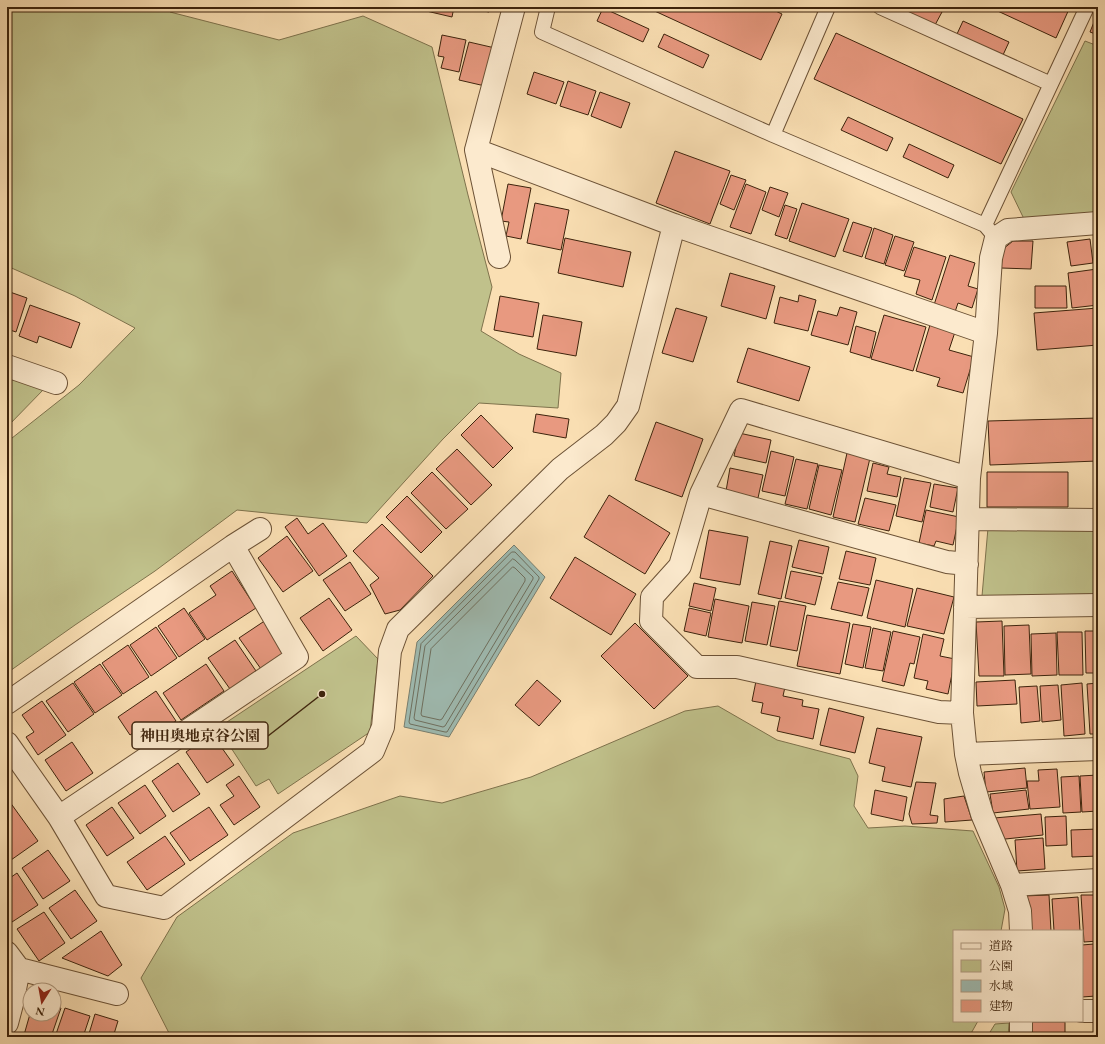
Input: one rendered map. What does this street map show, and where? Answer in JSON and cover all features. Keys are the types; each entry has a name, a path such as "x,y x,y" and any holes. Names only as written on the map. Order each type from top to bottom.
{"street":[{"path":"499,257 476,150 514,7"},
{"path":"476,150 674,225 986,333"},
{"path":"1021,930 1020,911 1012,885 982,814 970,773 966,754 962,713 969,478 986,333 991,258 991,232 1098,223"},
{"path":"7,743 60,817 106,896 164,908 373,751 383,727 390,651 398,629 560,469 604,435 628,406 674,225"},
{"path":"7,366 56,383"},
{"path":"962,713 939,712 737,667 698,667 651,621 652,598 680,566 701,494 741,410 969,478"},
{"path":"701,494 947,562 967,564"},
{"path":"968,518 1098,520"},
{"path":"7,703 234,546 260,530"},
{"path":"60,817 296,657 234,546"},
{"path":"965,607 1098,605"},
{"path":"966,754 1098,749"},
{"path":"1012,885 1098,880"},
{"path":"7,1023 12,1004 13,961 117,994"},
{"path":"1083,1011 1098,1011"},
{"path":"1021,1022 1021,1037"}],"lane":[{"path":"548,7 542,32 991,232 1051,84 1086,7"},
{"path":"773,134 828,7"},
{"path":"880,7 1051,84"}],"green space":[{"path":"7,7 165,7 170,12 279,40 363,16 432,47 492,287 481,331 519,354 561,373 558,408 479,403 443,439 367,523 237,510 155,571 7,673 7,442 79,385 135,328 75,296 7,266"},
{"path":"1085,41 1098,46 1098,212 1024,219 1011,192"},
{"path":"7,378 44,389 7,427"},
{"path":"988,528 1098,529 1098,594 982,596"},
{"path":"356,636 378,659 370,732 278,794 269,779 256,786 218,728"},
{"path":"718,706 777,740 850,759 858,776 854,806 868,828 905,826 973,831 999,887 1005,909 1001,930 953,930 953,1022 977,1022 969,1037 171,1037 141,978 177,917 293,833 400,796 442,803 531,777 685,711"},
{"path":"1009,1023 1008,1037 987,1037 995,1024"}],"water":[{"path":"514,545 545,577 449,737 404,727 417,642"}],"building":[{"path":"423,7 454,7 452,17 422,10"},
{"path":"462,7 490,7 489,12"},
{"path":"646,7 767,7 782,14 761,60"},
{"path":"896,7 931,7 942,12 935,25"},
{"path":"989,7 1070,7 1056,38"},
{"path":"603,8 649,29 643,42 597,21"},
{"path":"1098,12 1098,35 1090,32"},
{"path":"963,21 1009,42 1003,55 957,34"},
{"path":"836,33 1023,119 1001,164 814,79"},
{"path":"664,34 709,55 703,68 658,47"},
{"path":"442,35 466,40 459,72 441,68 444,57 438,56"},
{"path":"469,42 495,48 485,86 459,80"},
{"path":"534,72 564,82 556,104 527,94"},
{"path":"568,81 596,91 588,115 560,106"},
{"path":"600,92 630,103 621,128 591,116"},
{"path":"848,117 893,138 887,151 841,130"},
{"path":"909,144 954,165 948,178 903,157"},
{"path":"675,151 730,171 710,224 656,203"},
{"path":"731,175 746,180 734,210 720,204"},
{"path":"508,184 531,188 521,239 506,236 509,222 501,221"},
{"path":"746,184 766,192 751,234 730,227"},
{"path":"770,187 788,193 779,217 762,210"},
{"path":"535,203 569,210 561,250 527,243"},
{"path":"802,203 849,219 835,257 789,241"},
{"path":"785,205 797,209 787,239 775,235"},
{"path":"853,222 872,228 862,257 843,251"},
{"path":"874,228 893,235 884,264 865,258"},
{"path":"895,236 914,242 904,271 885,265"},
{"path":"565,238 631,252 623,287 558,273"},
{"path":"1090,239 1093,263 1071,266 1067,242"},
{"path":"1013,241 1033,241 1031,269 1001,268 1003,249"},
{"path":"914,247 946,257 932,300 916,294 920,280 904,276"},
{"path":"950,255 975,263 968,286 978,289 972,308 958,303 955,312 934,305"},
{"path":"1095,256 1098,256 1098,305 1072,308 1068,273 1097,269"},
{"path":"730,273 775,286 766,319 721,306"},
{"path":"1035,286 1066,286 1067,308 1035,308"},
{"path":"7,291 27,298 16,332 7,329"},
{"path":"799,295 816,300 808,331 774,323 780,297 798,302"},
{"path":"500,296 539,303 533,337 494,330"},
{"path":"30,305 80,323 71,348 39,336 37,343 19,336"},
{"path":"840,307 857,312 848,345 811,335 818,311 837,316"},
{"path":"676,308 707,317 693,362 662,353"},
{"path":"1098,308 1098,345 1037,350 1034,313"},
{"path":"543,315 582,322 576,356 537,349"},
{"path":"884,315 926,327 913,371 871,359"},
{"path":"930,325 955,332 949,350 974,357 963,393 937,386 940,378 916,371"},
{"path":"856,326 876,332 870,358 850,352"},
{"path":"748,348 810,367 799,401 737,382"},
{"path":"536,414 569,419 566,438 533,432"},
{"path":"481,415 513,448 493,468 461,435"},
{"path":"1098,418 1098,461 990,465 988,421"},
{"path":"656,422 703,439 682,497 635,480"},
{"path":"739,433 771,440 766,463 734,456"},
{"path":"457,449 492,485 471,505 436,469"},
{"path":"771,451 794,457 785,496 762,491"},
{"path":"847,453 870,458 855,522 833,517"},
{"path":"796,459 818,464 807,509 785,504"},
{"path":"873,463 889,467 887,474 901,477 897,497 867,491"},
{"path":"819,465 842,470 831,515 809,509"},
{"path":"730,468 763,475 758,498 726,491"},
{"path":"432,472 468,509 446,529 411,493"},
{"path":"987,472 1068,472 1068,507 987,507"},
{"path":"904,478 931,483 922,522 896,516"},
{"path":"934,484 958,488 953,512 930,507"},
{"path":"609,495 670,533 645,574 584,537"},
{"path":"407,496 442,532 421,553 386,517"},
{"path":"865,498 896,505 889,531 858,524"},
{"path":"926,510 959,517 953,545 936,541 934,546 919,543"},
{"path":"297,518 308,534 323,523 347,556 319,576 285,527"},
{"path":"382,524 433,576 400,610 385,614 370,585 379,578 353,551"},
{"path":"709,530 748,537 740,585 700,578"},
{"path":"287,536 313,571 283,592 258,558"},
{"path":"799,540 829,547 823,574 792,567"},
{"path":"770,541 792,546 781,599 758,594"},
{"path":"846,551 876,558 870,585 839,579"},
{"path":"575,557 636,594 611,635 550,598"},
{"path":"350,562 371,594 345,611 323,580"},
{"path":"232,571 256,608 207,640 189,613 216,595 210,586"},
{"path":"791,571 822,577 815,605 785,598"},
{"path":"876,580 913,589 905,627 867,618"},
{"path":"838,582 869,588 862,616 831,609"},
{"path":"694,583 716,588 711,611 689,606"},
{"path":"917,588 954,597 944,634 907,626"},
{"path":"329,598 352,630 323,651 300,618"},
{"path":"715,599 749,606 742,643 708,637"},
{"path":"779,601 806,606 797,651 770,646"},
{"path":"752,602 775,606 767,645 745,641"},
{"path":"184,608 205,639 179,657 158,626"},
{"path":"689,608 711,613 706,636 684,631"},
{"path":"807,615 850,623 840,674 797,666"},
{"path":"266,620 287,651 261,669 239,638"},
{"path":"1002,621 1004,676 979,676 976,622"},
{"path":"635,623 688,676 654,709 601,656"},
{"path":"853,624 871,627 863,668 845,664"},
{"path":"1029,625 1031,674 1005,675 1004,626"},
{"path":"156,627 177,658 151,676 130,645"},
{"path":"873,628 891,632 883,671 865,668"},
{"path":"893,631 920,637 914,664 910,663 904,686 882,681"},
{"path":"1085,631 1098,631 1098,673 1086,673"},
{"path":"1057,632 1082,632 1083,675 1059,675"},
{"path":"1056,633 1057,675 1032,676 1031,634"},
{"path":"923,634 944,639 940,656 955,659 948,694 926,689 928,681 914,678"},
{"path":"235,640 256,671 230,689 208,658"},
{"path":"128,645 149,677 123,694 102,663"},
{"path":"100,664 122,695 95,713 74,682"},
{"path":"206,664 224,691 181,720 163,693"},
{"path":"537,680 561,701 539,726 515,705"},
{"path":"1015,680 1017,704 977,706 976,682"},
{"path":"756,681 785,687 783,696 803,700 802,706 819,709 813,739 777,731 780,717 761,713 763,703 752,701"},
{"path":"73,683 94,714 68,732 46,701"},
{"path":"1082,683 1085,734 1064,736 1061,685"},
{"path":"1098,683 1098,734 1090,734 1087,684"},
{"path":"1058,685 1061,720 1042,722 1040,686"},
{"path":"1037,686 1040,721 1021,723 1019,687"},
{"path":"156,691 176,721 160,731 158,728 141,739 136,731 130,735 118,717"},
{"path":"42,701 66,735 38,755 26,737 34,732 22,715"},
{"path":"829,708 864,717 855,753 820,745"},
{"path":"877,728 922,737 911,787 882,781 885,767 869,763"},
{"path":"212,734 234,765 207,783 186,752"},
{"path":"72,742 93,773 66,791 45,760"},
{"path":"178,763 200,794 173,812 152,781"},
{"path":"1025,768 1027,788 986,792 984,772"},
{"path":"1057,769 1060,807 1030,809 1027,781 1039,781 1038,770"},
{"path":"1098,775 1098,811 1082,812 1080,776"},
{"path":"239,776 260,807 234,825 220,805 234,796 226,785"},
{"path":"1079,776 1081,812 1063,813 1061,777"},
{"path":"916,782 936,783 930,815 938,816 937,823 912,824 909,814"},
{"path":"145,785 166,816 140,834 118,803"},
{"path":"875,790 907,797 903,821 871,814"},
{"path":"1026,790 1029,809 993,813 990,794"},
{"path":"964,796 972,820 945,822 944,799"},
{"path":"7,798 38,841 11,860 7,855"},
{"path":"112,807 134,838 107,856 86,825"},
{"path":"209,807 228,835 190,861 170,833"},
{"path":"1041,814 1043,835 996,840 994,818"},
{"path":"1066,816 1067,845 1046,846 1045,817"},
{"path":"1098,829 1098,856 1072,857 1071,830"},
{"path":"165,836 185,864 147,890 127,862"},
{"path":"1043,838 1045,869 1017,871 1015,840"},
{"path":"48,850 70,881 43,899 22,868"},
{"path":"17,873 38,905 12,922 7,915 7,880"},
{"path":"75,890 97,921 71,939 49,908"},
{"path":"1049,895 1051,930 1024,930 1023,896"},
{"path":"1081,895 1098,895 1098,941 1084,942"},
{"path":"1078,897 1080,930 1054,930 1052,899"},
{"path":"44,912 65,943 39,961 17,929"},
{"path":"101,931 122,965 108,976 62,958"},
{"path":"1094,944 1096,996 1083,997 1083,945"},
{"path":"65,1008 90,1016 83,1037 55,1037 60,1022 62,1022"},
{"path":"95,1014 118,1021 114,1034 124,1037 88,1037"},
{"path":"28,1022 56,1022 51,1037 30,1037 24,1035"},
{"path":"1026,1022 1065,1022 1065,1037 1026,1037"},
{"path":"129,1034 139,1037 128,1037"}],"place":[{"name":"神田奥地京谷公園","path":"322,694"}]}
